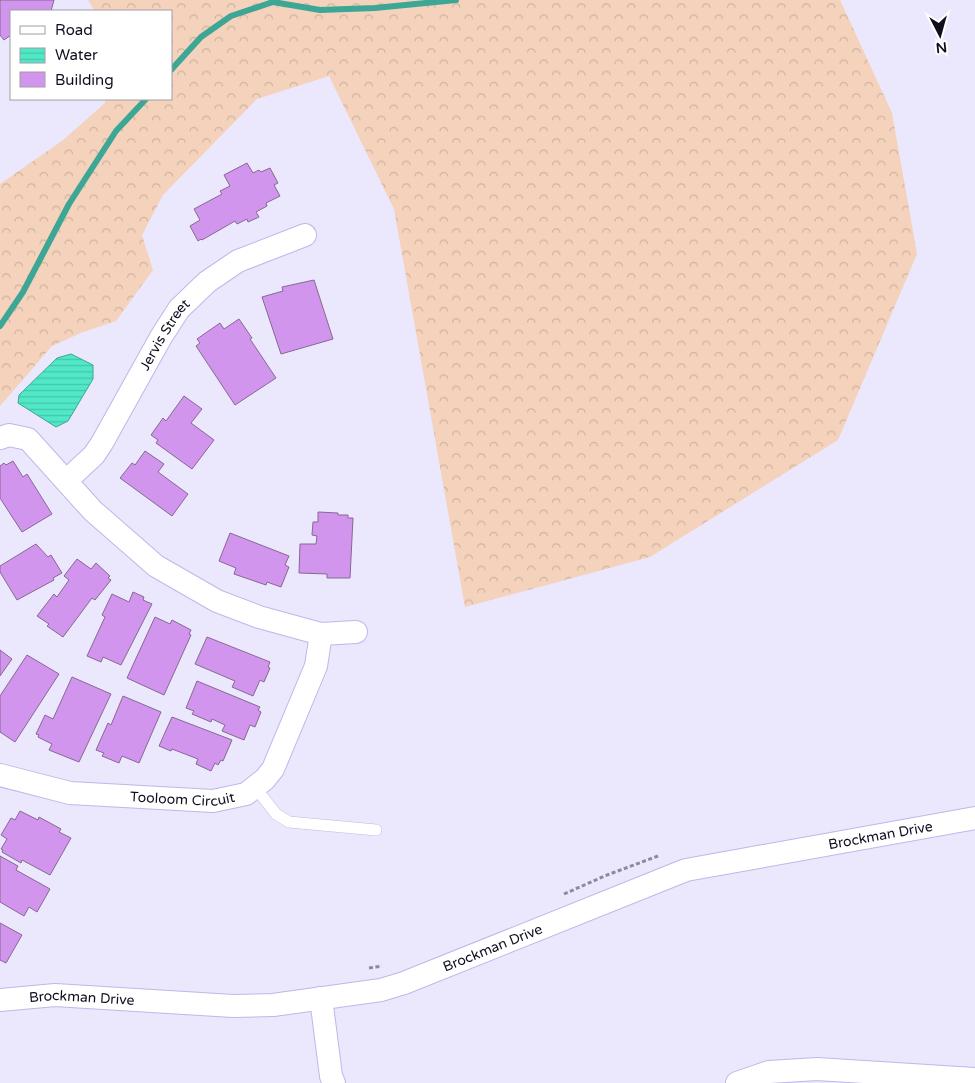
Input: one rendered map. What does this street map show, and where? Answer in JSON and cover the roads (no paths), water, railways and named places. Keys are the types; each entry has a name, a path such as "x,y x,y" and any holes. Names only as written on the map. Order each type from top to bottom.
{"street":[{"name":"Jervis Street","path":"66,481 94,455 102,443 161,336 179,309 206,282 238,261 304,235"},
{"path":"0,438 8,435 28,439 93,511 156,566 217,601 259,617 321,634 356,632"},
{"name":"Tooloom Circuit","path":"0,775 70,793 213,801 246,794 273,770 316,666 321,634"},
{"name":"Brockman Drive","path":"0,1000 55,995 233,1006 273,1005 381,990 404,983 686,870 975,818"},
{"path":"321,998 331,1076 334,1083"},
{"path":"737,1083 769,1072 802,1070 975,1079"}],"lane":[{"path":"255,787 276,814 289,822 376,830"}],"water":[{"path":"71,354 93,365 93,379 68,421 56,427 18,403 19,395 57,358"}],"waterway":[{"path":"172,69 201,37 231,16 273,2 320,10 375,8 456,0"},
{"path":"0,326 23,292 69,204 116,131 145,100"}]}
